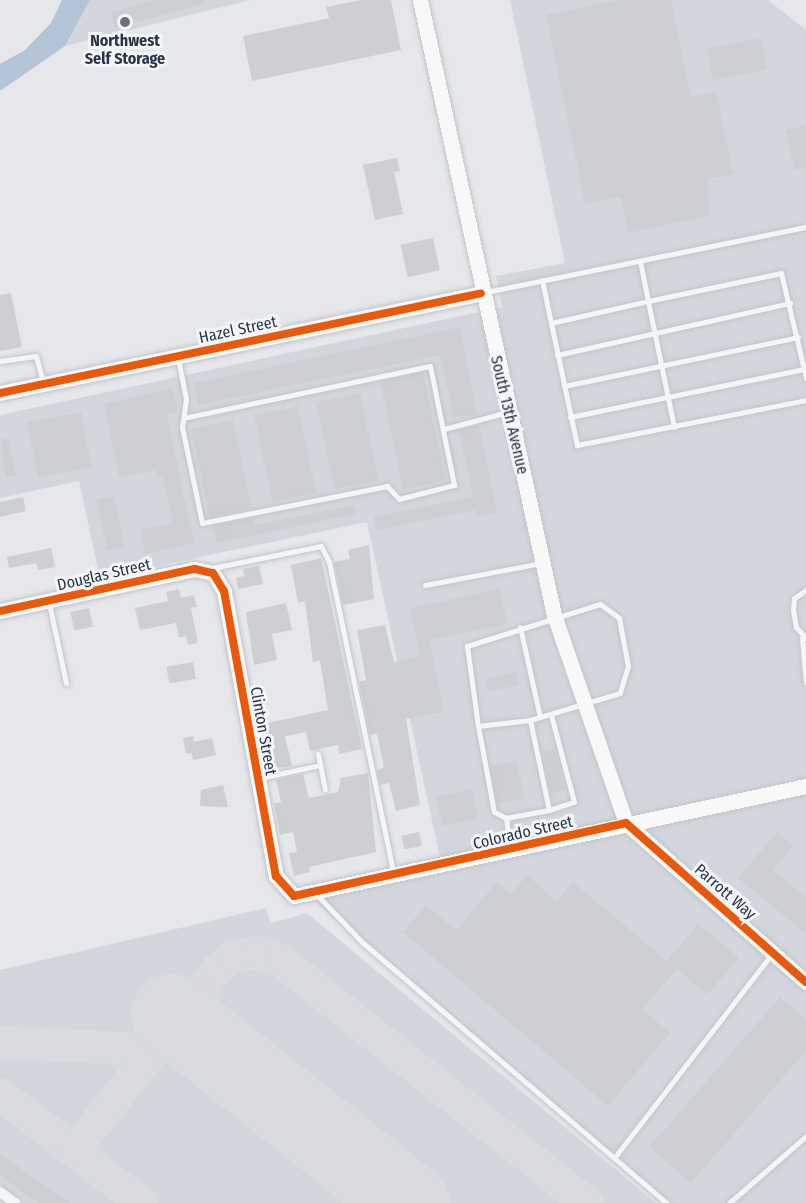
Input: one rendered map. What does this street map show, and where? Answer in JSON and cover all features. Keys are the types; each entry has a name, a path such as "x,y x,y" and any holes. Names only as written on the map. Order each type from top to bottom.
{"street":[{"name":"South 13th Avenue","path":"420,0 481,293 554,615 626,823"},
{"name":"Hazel Street","path":"0,393 481,293"},
{"name":"Douglas Street","path":"0,611 209,571"},
{"name":"Clinton Street","path":"209,571 224,591 276,876 288,893"},
{"name":"Colorado Street","path":"288,893 317,895 626,823 806,786"},
{"name":"Parrott Way","path":"626,823 806,982"},
{"path":"0,1192 15,1203"}],"lane":[{"path":"481,293 806,227"},
{"path":"640,261 674,427"},
{"path":"551,323 779,273 790,303 806,378"},
{"path":"542,280 577,445 806,399"},
{"path":"557,355 790,303"},
{"path":"564,386 798,337"},
{"path":"0,361 36,356 44,384"},
{"path":"178,356 187,417 182,427 202,523 387,486 399,499 454,485 430,366 187,417"},
{"path":"570,417 804,369"},
{"path":"444,429 508,412"},
{"path":"209,571 321,546 329,562 394,877"},
{"path":"425,585 542,563"},
{"path":"806,590 794,598 793,610 804,638 806,683"},
{"path":"49,601 66,683"},
{"path":"478,726 530,720 540,717 586,708 620,693 628,674 619,618 600,604 554,615 467,646 478,726 494,812 506,818 549,810 574,802 552,715"},
{"path":"520,627 540,717"},
{"path":"530,720 549,810"},
{"path":"318,754 325,789"},
{"path":"258,778 320,765"},
{"path":"506,818 510,850"},
{"path":"317,895 362,942 666,1203"},
{"path":"614,1158 773,953"},
{"path":"729,1203 806,1136"}],"shaded area":[{"name":"Northwest Self Storage","path":"90,0 251,0 65,46"},
{"path":"510,0 768,0 806,30 806,1203 668,1203 313,900 443,871 367,522 100,578 79,481 0,498 0,415 502,307 496,276 565,263"},
{"path":"266,908 271,923 307,913 656,1203 25,1203 0,1185 0,970"}],"water":[{"path":"62,0 90,0 65,46 0,91 0,64 25,50 51,23"}],"building":[{"path":"155,0 205,0 206,3 115,28 111,12"},
{"path":"361,0 391,0 401,50 252,81 243,36 329,18 326,7"},
{"path":"617,0 671,0 691,97 716,91 733,174 708,179 709,216 628,233 621,197 585,204 546,15"},
{"path":"761,38 767,69 713,80 707,48"},
{"path":"806,125 806,167 794,170 786,130"},
{"path":"397,158 400,171 394,172 403,214 375,220 363,165"},
{"path":"433,238 440,270 408,277 401,245"},
{"path":"11,293 22,347 0,351 0,295"},
{"path":"460,327 477,415 453,417 440,355 198,405 194,383"},
{"path":"423,372 446,481 403,490 380,381"},
{"path":"173,388 178,412 167,414 194,543 145,554 140,530 173,523 163,477 157,478 155,470 119,477 104,404"},
{"path":"360,393 379,480 334,489 316,402"},
{"path":"298,406 317,493 272,502 254,415"},
{"path":"81,412 92,467 38,477 27,422"},
{"path":"233,420 252,508 210,517 191,429"},
{"path":"479,425 497,512 477,517 475,510 376,530 374,517 473,497 459,430"},
{"path":"8,438 16,475 6,477 0,440"},
{"path":"114,496 125,547 107,551 96,500"},
{"path":"23,497 26,511 0,517 0,502"},
{"path":"354,505 356,514 216,543 213,526 253,518 255,525"},
{"path":"369,545 374,599 343,605 334,562 350,559 348,550"},
{"path":"51,548 55,567 38,570 36,563 9,568 7,557"},
{"path":"321,558 362,749 339,754 338,745 310,751 306,732 285,736 292,766 269,769 259,725 328,710 320,660 313,662 305,601 298,603 291,565"},
{"path":"259,566 263,584 238,589 236,578 244,576 243,569"},
{"path":"179,589 181,598 194,595 197,607 191,608 198,643 188,645 186,636 179,638 176,623 140,630 135,608 168,601 166,592"},
{"path":"500,589 507,624 430,640 444,712 406,719 420,805 396,811 389,783 380,785 377,771 384,767 377,734 370,735 359,682 366,680 357,630 385,625 394,662 420,656 410,608"},
{"path":"286,603 292,630 272,634 277,660 254,665 246,612"},
{"path":"89,608 93,627 74,631 70,612"},
{"path":"193,662 196,679 169,683 166,667"},
{"path":"516,672 519,685 489,692 486,679"},
{"path":"193,736 194,742 212,738 216,755 193,760 192,753 186,754 183,738"},
{"path":"555,749 565,790 551,793 543,751"},
{"path":"517,761 524,798 498,803 490,766"},
{"path":"368,773 376,852 309,867 310,872 294,876 289,853 297,852 293,832 280,835 274,803 281,802 276,780 303,774 309,798 338,792 341,778"},
{"path":"223,785 228,807 200,806 201,790"},
{"path":"472,789 478,818 442,826 436,797"},
{"path":"419,832 422,846 404,849 401,836"},
{"path":"777,832 793,846 773,870 806,897 806,934 738,878"},
{"path":"527,875 557,901 573,882 667,961 698,924 739,958 707,995 677,969 642,1009 670,1033 608,1106 403,932 426,905 456,930 497,882 511,894"},
{"path":"780,997 806,1019 806,1051 691,1183 649,1147"},
{"path":"0,1154 70,1203 39,1203 0,1176"}],"taxiway":[{"path":"74,1150 217,969 233,956 257,952 280,960 587,1203"},
{"path":"0,1042 154,1049"},
{"path":"0,1094 142,1203"}],"runway":[{"path":"171,1014 409,1203"}],"cycle path":[{"path":"0,393 481,293"},
{"path":"0,611 195,569 213,573 224,591 276,876 294,896 626,823 806,982"}],"place":[{"name":"Northwest Self Storage","path":"125,22"}]}
